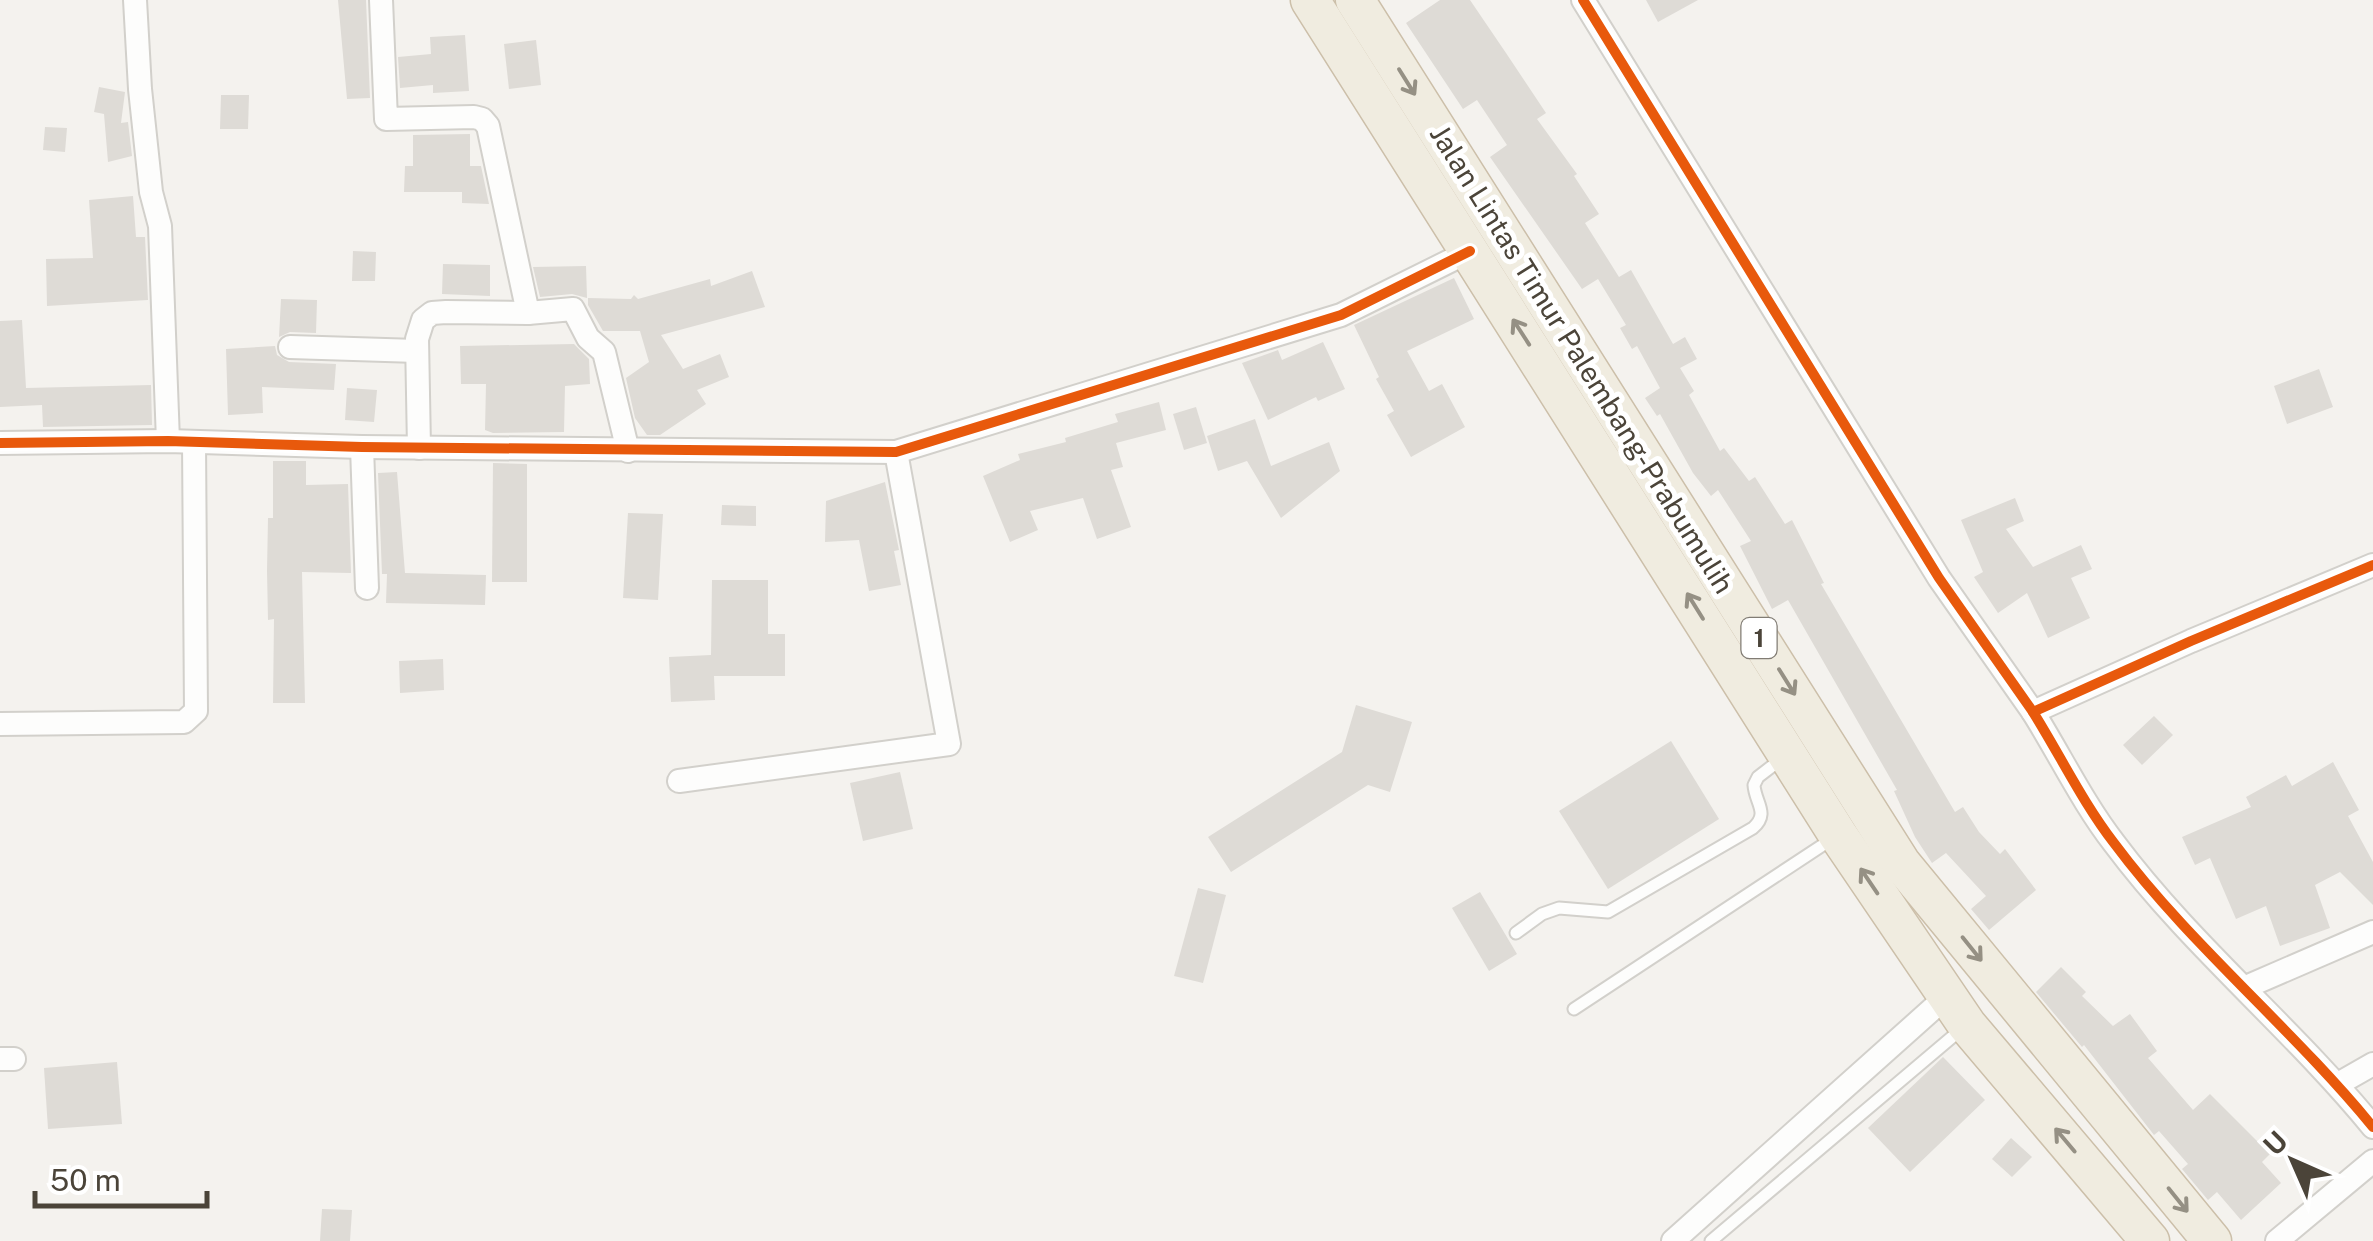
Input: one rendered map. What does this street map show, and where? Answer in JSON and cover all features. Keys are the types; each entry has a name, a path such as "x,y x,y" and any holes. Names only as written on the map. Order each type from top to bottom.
{"highway":[{"name":"Jalan Lintas Timur Palembang-Prabumulih","path":"1310,0 1838,835 1957,1010 2150,1241"},
{"name":"Jalan Lintas Timur Palembang-Prabumulih","path":"1355,0 1901,863 2212,1241"}],"street":[{"path":"135,0 152,200 160,226 168,441"},
{"path":"381,0 383,114 393,121 474,117 488,126 528,313"},
{"path":"1583,0 1929,561 2033,712 2113,842 2338,1084 2373,1127"},
{"path":"0,443 168,441 419,448 896,452 1341,316 1470,252"},
{"path":"419,448 417,351 422,320 432,313 573,310 584,332 606,358 628,450"},
{"path":"290,347 417,351"},
{"path":"0,724 184,722 196,711 194,442"},
{"path":"362,447 367,588"},
{"path":"679,781 950,744 896,452"},
{"path":"2033,712 2191,640 2373,565"},
{"path":"2246,987 2373,932"},
{"path":"1673,1241 1957,1010"},
{"path":"2338,1084 2373,1064"},
{"path":"2277,1241 2370,1164"}],"lane":[{"path":"1516,932 1542,914 1559,908 1608,912 1753,828 1763,814 1754,786 1758,777 1788,755"},
{"path":"1574,1009 1838,835"},
{"path":"1711,1241 1957,1010"}],"building":[{"path":"338,0 366,0 370,98 347,99"},
{"path":"1440,0 1470,0 1506,53 1546,113 1537,119 1577,174 1574,176 1599,214 1585,223 1619,277 1631,270 1673,344 1685,337 1697,359 1680,368 1694,391 1689,395 1720,451 1724,448 1749,481 1755,477 1785,524 1792,520 1824,583 1821,584 1955,812 1963,807 1979,832 2000,854 2005,849 2036,890 1989,930 1971,909 1986,896 1946,853 1932,863 1915,837 1894,791 1897,790 1788,600 1772,609 1740,546 1751,541 1718,490 1711,496 1693,473 1660,414 1657,416 1645,398 1660,388 1637,346 1632,349 1620,328 1626,325 1598,279 1582,289 1490,157 1507,145 1477,100 1463,109 1406,23"},
{"path":"1646,0 1698,0 1658,22"},
{"path":"465,35 469,91 433,93 433,85 400,88 398,57 431,54 430,37"},
{"path":"536,40 541,85 509,89 504,44"},
{"path":"99,87 125,92 121,123 128,122 132,156 108,162 104,114 94,112"},
{"path":"221,95 249,95 248,129 220,129"},
{"path":"45,127 67,128 65,152 43,150"},
{"path":"470,134 470,166 481,166 489,204 462,203 462,192 404,192 405,166 413,166 413,135"},
{"path":"133,196 136,237 145,237 148,300 47,306 46,259 93,258 89,200"},
{"path":"353,251 376,252 375,281 352,281"},
{"path":"443,264 490,265 490,296 442,294"},
{"path":"586,266 587,298 572,294 540,297 533,267"},
{"path":"752,271 765,307 661,335 683,369 720,354 729,377 697,390 706,404 660,435 647,435 635,418 626,378 649,362 640,331 603,331 588,298 631,299 634,295 638,299 710,279 711,286"},
{"path":"1454,278 1474,319 1407,351 1429,391 1442,384 1465,427 1411,457 1387,415 1394,411 1354,325"},
{"path":"281,299 317,300 316,333 290,332 279,337"},
{"path":"22,320 26,388 151,385 152,425 43,427 42,405 0,407 0,321"},
{"path":"1323,342 1345,389 1318,401 1316,397 1268,420 1242,363 1278,350 1282,360"},
{"path":"574,344 589,359 590,384 565,386 564,432 485,430 486,384 461,384 460,346"},
{"path":"275,346 277,355 289,362 336,364 334,390 262,387 263,413 228,415 226,349"},
{"path":"2319,369 2333,407 2287,424 2274,386"},
{"path":"347,388 377,390 374,422 345,420"},
{"path":"1159,402 1166,430 1116,443 1123,467 1111,470 1131,527 1097,539 1083,498 1030,511 1038,530 1010,542 983,476 1020,460 1018,454 1066,442 1065,438 1118,422 1115,414"},
{"path":"1196,407 1207,443 1184,450 1173,414"},
{"path":"1255,419 1271,466 1329,442 1340,471 1281,518 1247,461 1218,471 1207,436"},
{"path":"273,461 306,461 306,485 348,484 351,573 302,572 305,703 273,703 274,619 268,620 267,571 268,518 273,518"},
{"path":"493,463 527,464 527,582 492,582"},
{"path":"397,472 405,573 486,575 485,605 386,603 378,473"},
{"path":"885,482 899,550 894,551 901,585 869,591 859,540 825,542 826,501"},
{"path":"2015,498 2024,521 2006,529 2033,567 2081,545 2092,569 2071,578 2090,618 2048,638 2027,593 1998,613 1974,577 1983,572 1961,520"},
{"path":"722,505 756,506 756,526 721,525"},
{"path":"628,513 663,514 658,600 623,598"},
{"path":"712,580 768,580 768,634 785,634 785,676 714,676 715,700 671,702 669,657 711,655"},
{"path":"443,659 444,690 400,693 399,661"},
{"path":"1356,705 1412,722 1390,792 1368,785 1231,872 1208,837 1342,752"},
{"path":"2154,716 2173,735 2142,765 2123,745"},
{"path":"1671,741 1719,819 1608,889 1559,811"},
{"path":"2333,762 2359,810 2348,816 2373,862 2373,905 2340,872 2315,885 2330,928 2280,946 2266,906 2236,919 2210,858 2195,865 2182,837 2251,807 2246,797 2286,775 2292,786"},
{"path":"900,772 913,829 863,841 850,783"},
{"path":"1198,888 1226,895 1203,983 1174,976"},
{"path":"1480,892 1517,954 1489,971 1452,908"},
{"path":"2061,967 2086,992 2082,996 2113,1026 2130,1014 2157,1051 2148,1058 2193,1110 2210,1094 2270,1154 2262,1162 2281,1183 2241,1220 2217,1192 2208,1200 2182,1169 2188,1164 2159,1131 2154,1135 2084,1045 2036,992"},
{"path":"1943,1057 1985,1100 1910,1172 1868,1128"},
{"path":"117,1062 122,1124 48,1129 44,1068"},
{"path":"2011,1138 2032,1157 2012,1177 1992,1159"},
{"path":"322,1209 352,1210 350,1241 320,1241"}],"cycle path":[{"path":"1583,0 1939,578 2033,712"},
{"path":"0,443 168,441 362,447 896,452 1341,315 1470,251"},
{"path":"2373,565 2033,712 2092,812 2144,880 2373,1127"}]}
